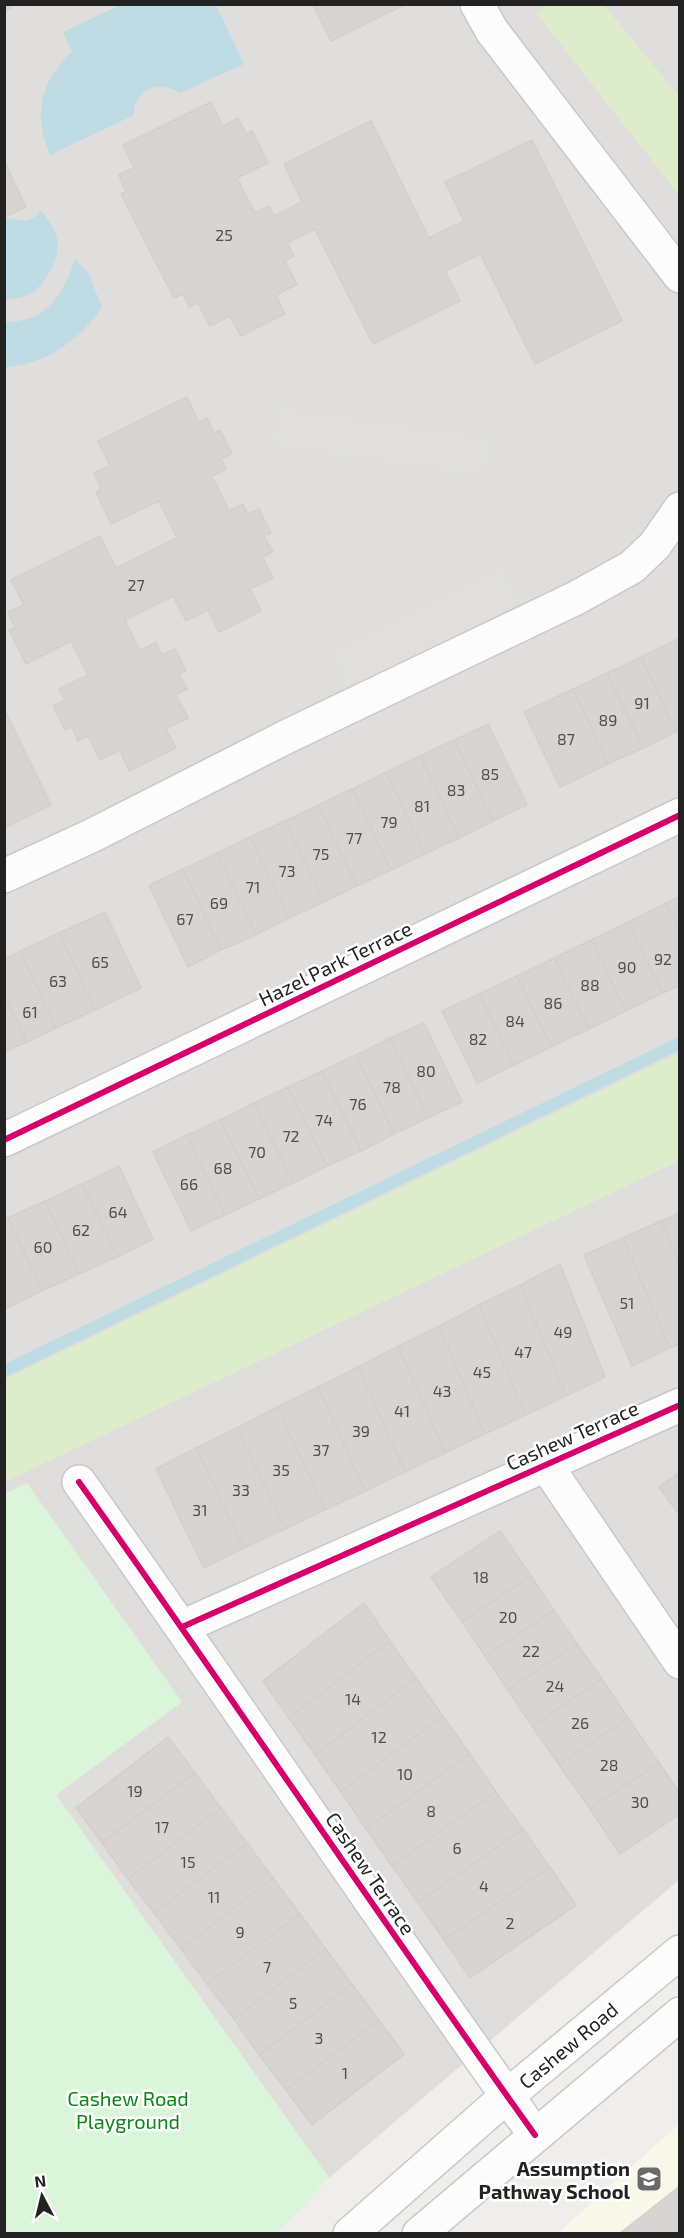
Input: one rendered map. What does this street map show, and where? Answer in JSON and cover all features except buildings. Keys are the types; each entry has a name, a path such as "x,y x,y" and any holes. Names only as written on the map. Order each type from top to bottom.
{"street":[{"path":"477,4 492,31 680,276"},
{"path":"4,876 91,836 288,736 576,598 632,567 655,545 680,509"},
{"name":"Hazel Park Terrace","path":"4,1140 680,816"},
{"name":"Cashew Terrace","path":"182,1627 680,1405"},
{"name":"Cashew Terrace","path":"546,1465 680,1662"},
{"name":"Cashew Terrace","path":"79,1482 182,1627 437,1998 535,2135"},
{"name":"Cashew Road","path":"350,2234 507,2096 680,1952"},
{"path":"419,2234 680,2014"}],"shaded area":[{"path":"4,5 679,5 679,1880 329,2178 56,1795 27,1483 5,1494"},
{"path":"278,407 489,438 484,476 273,445"},
{"path":"501,568 519,604 350,689 332,653"},
{"name":"Assumption Pathway School","path":"679,2124 679,2233 558,2233"}],"green space":[{"path":"547,5 604,5 679,96 679,195 536,13"},
{"path":"679,1053 679,1161 5,1482 5,1379"},
{"name":"Cashew Road Playground","path":"27,1483 182,1702 56,1795 329,2178 277,2233 5,2233 4,1494"}],"water":[{"path":"123,4 216,5 244,64 180,93 164,87 149,89 138,99 134,115 50,155 42,126 41,112 46,87 61,63 72,52 63,32"},
{"path":"41,210 52,225 57,238 56,258 53,266 45,280 34,291 22,297 5,299 5,219 32,219"},
{"path":"75,259 88,273 102,307 83,330 60,349 34,362 5,367 5,322 32,317 51,304 65,284"}],"waterway":[{"path":"4,1371 680,1043"}],"cycle path":[{"path":"4,1140 680,815"},
{"path":"182,1627 680,1405"},
{"path":"79,1482 535,2135"}],"place":[{"name":"Assumption Pathway School","path":"649,2179"}]}
